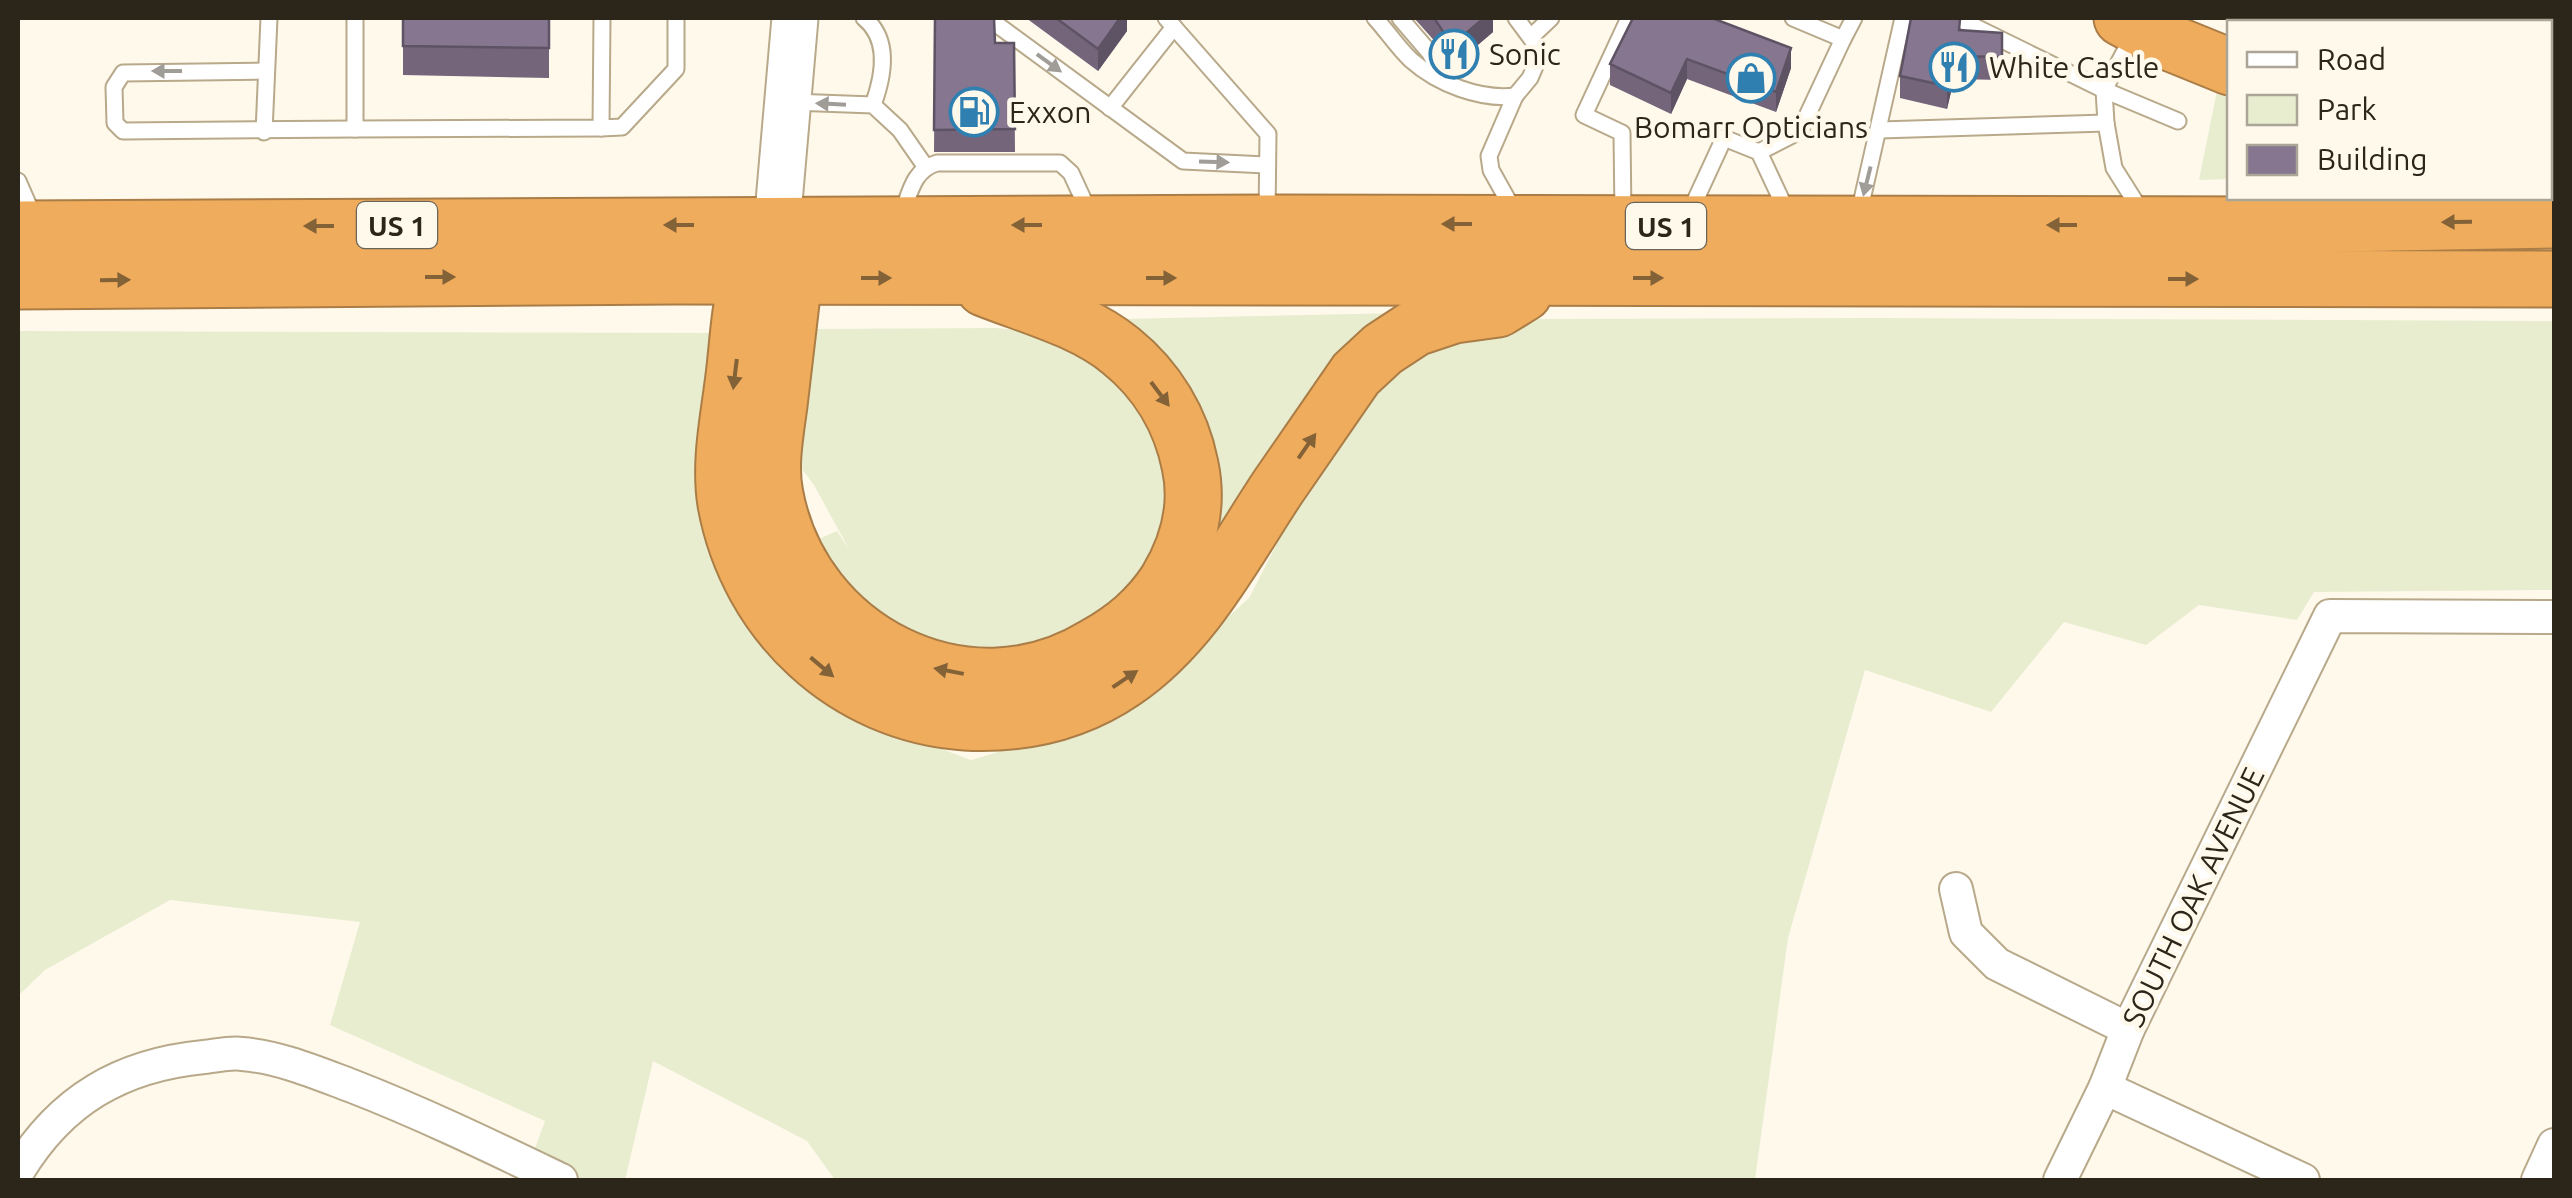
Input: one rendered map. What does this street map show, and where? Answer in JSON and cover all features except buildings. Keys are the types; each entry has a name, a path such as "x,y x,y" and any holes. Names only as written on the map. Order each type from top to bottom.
{"highway":[{"path":"2146,20 2227,37"},
{"path":"2146,20 2227,65"},
{"name":"US 1","path":"25,213 776,225 2150,225 2288,211 2554,220"},
{"path":"776,225 771,277 774,492 782,525 810,583 838,616 867,639 902,658 942,672 972,675 1046,668 1080,656 1112,636 1139,616 1158,594 1176,566 1191,524 1192,474 1187,450 1172,411 1160,393 1120,350 1076,324 958,278"},
{"name":"US 1","path":"18,282 771,277 2554,278"},
{"path":"771,277 723,466 726,503 749,573 770,613 796,644 855,692 940,720 981,723 1017,722 1057,713 1108,690 1152,659 1214,585 1356,374 1383,349 1416,328 1454,315 1498,308 1550,278"}],"street":[{"path":"776,225 794,18"},
{"name":"SOUTH OAK AVENUE","path":"2060,1180 2105,1088 2128,1029 2330,616 2554,616"},
{"path":"1956,889 1966,932 1997,964 2128,1029"},
{"path":"18,1172 28,1154 68,1108 122,1074 182,1059 241,1053 304,1068 434,1118 561,1180"},
{"path":"2105,1088 2303,1180"},
{"path":"2538,1180 2554,1145"}],"lane":[{"path":"264,132 269,18"},
{"path":"355,18 355,129"},
{"path":"601,128 602,18"},
{"path":"265,70 130,71 118,77 114,87 115,124 123,131 264,132 622,127 676,69 676,18"},
{"path":"988,18 1183,161 1266,164"},
{"path":"1375,18 1412,61 1444,81 1483,96 1515,96"},
{"path":"1400,18 1430,53 1444,81"},
{"path":"1516,18 1532,36 1538,52 1536,64 1515,96 1490,156 1498,186 1523,224"},
{"path":"1532,36 1551,18"},
{"path":"1623,226 1622,133 1584,115 1629,18"},
{"path":"1793,18 1843,39"},
{"path":"1759,152 1800,130 1854,18"},
{"path":"1856,225 1903,18"},
{"path":"1957,18 2104,90 2178,121"},
{"path":"2146,20 2104,90 2114,168 2150,225"},
{"path":"870,22 882,42 880,87 874,105"},
{"path":"1110,108 1170,22 1268,134 1267,223"},
{"path":"788,102 874,105 900,130 925,166"},
{"path":"1880,130 2106,123"},
{"path":"1683,226 1724,138 1759,152 1793,225"},
{"path":"898,225 916,175 925,166 937,163 1060,164 1071,173 1095,225"}],"green space":[{"path":"2219,81 2227,85 2227,179 2199,180"},
{"path":"1401,313 1189,585 1208,513 1122,319"},
{"path":"1503,319 2554,321 2554,590 2314,592 2297,620 2199,605 2146,645 2064,622 1991,712 1865,670 1788,938 1755,1180 835,1180 807,1141 653,1061 625,1180 523,1180 545,1121 330,1025 360,922 170,900 45,970 18,996 18,331 716,333 702,402 697,501 730,602 825,705 971,760 1117,717 1249,598 1319,462 1361,396 1434,332"},
{"path":"996,328 1039,332 1137,388 1179,499 1159,559 1120,609 1023,653 918,644 861,611 814,541 837,531 850,551 799,465 813,329"}],"place":[{"name":"Sonic","path":"1454,54"},
{"name":"White Castle","path":"1954,67"},
{"name":"Bomarr Opticians","path":"1751,78"},
{"name":"Exxon","path":"974,112"}]}
